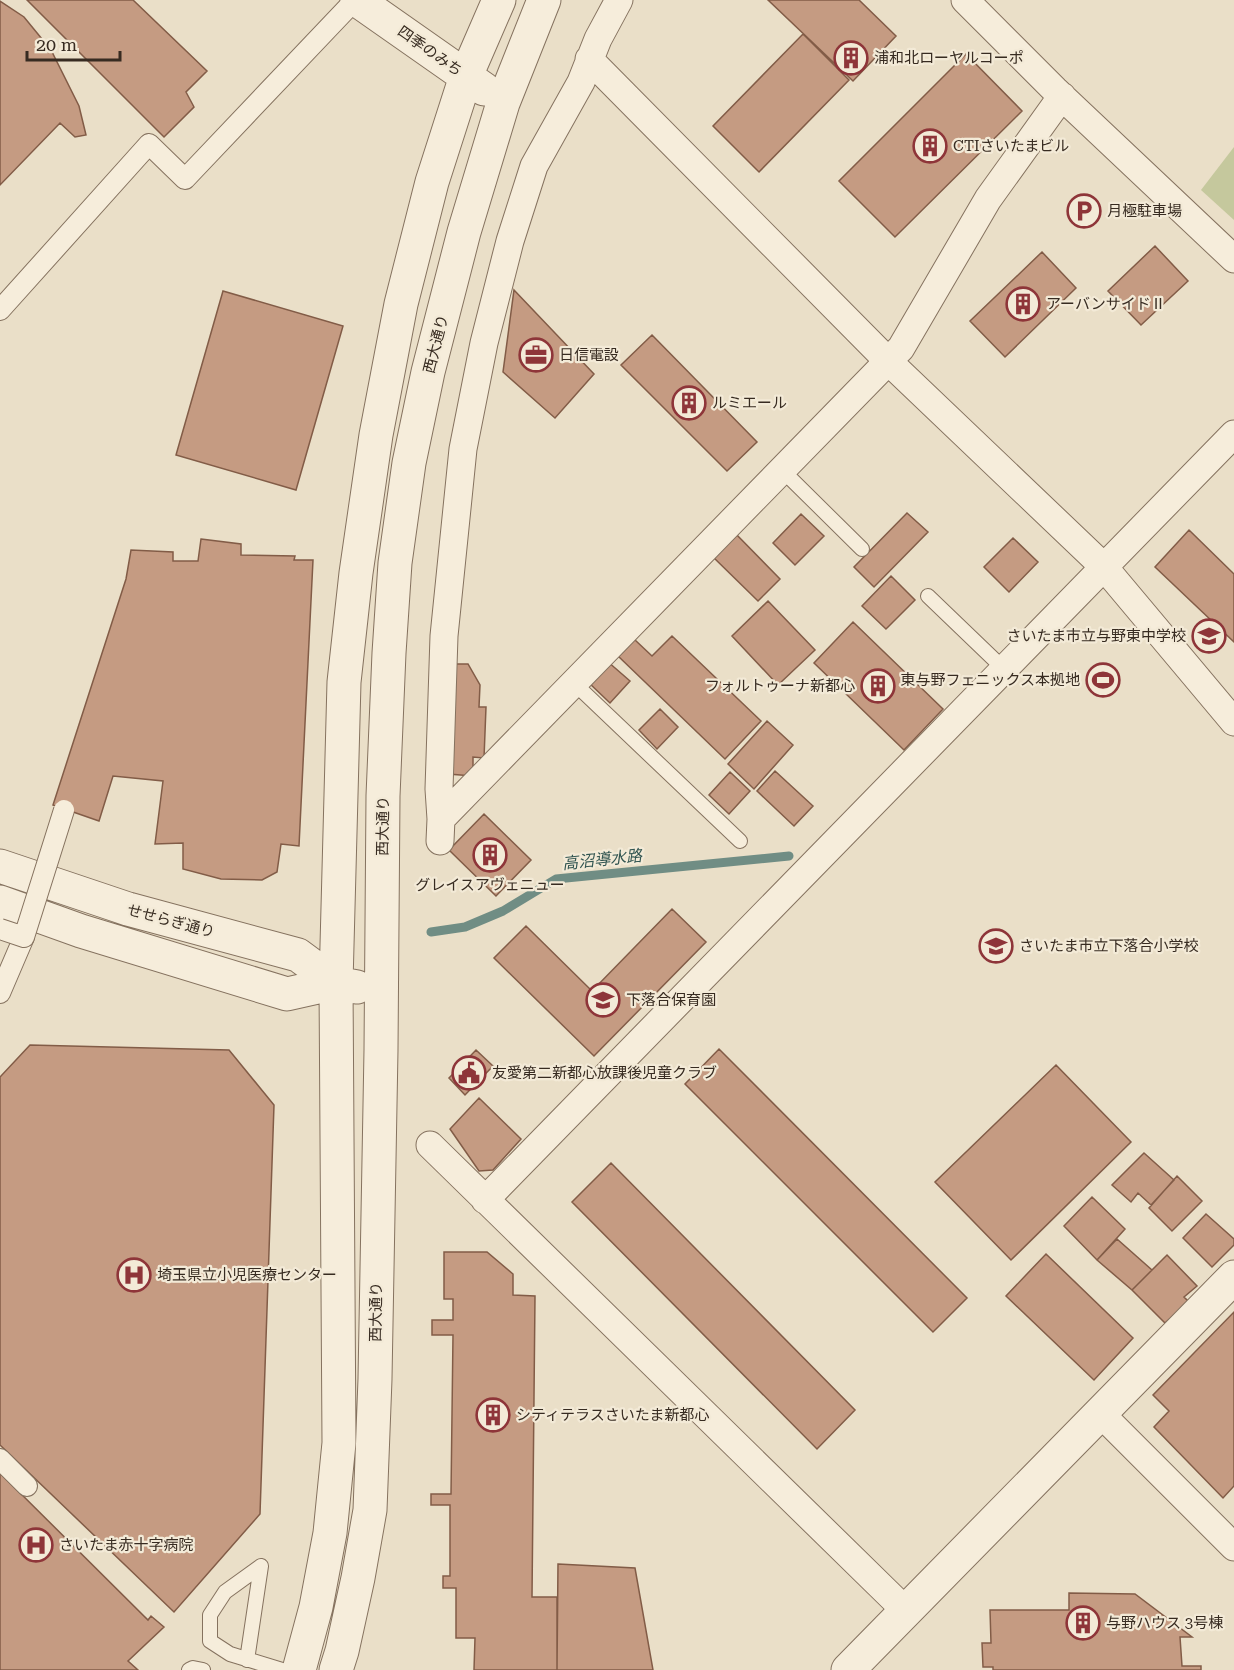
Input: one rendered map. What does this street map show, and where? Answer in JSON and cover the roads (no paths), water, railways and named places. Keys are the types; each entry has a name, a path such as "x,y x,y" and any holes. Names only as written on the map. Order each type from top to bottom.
{"street":[{"name":"四季のみち","path":"356,0 503,102"},
{"path":"0,310 149,144 184,179 356,0"},
{"path":"299,1670 316,1607 330,1533 339,1443 336,983 344,682 356,573 376,435 401,304 432,182 466,76 499,0"},
{"name":"西大通り","path":"336,1670 358,1578 370,1510 375,1379 383,796 388,653 396,552 409,463 428,372 464,232 503,102 544,0"},
{"path":"619,0 589,59 581,81 534,166 510,241 484,343 465,437 444,636 439,789 441,830 574,683 901,348 988,199 1062,96"},
{"path":"965,0 1062,96 1234,259"},
{"path":"589,59 888,361 1104,567 1234,722"},
{"path":"485,1200 1234,435"},
{"path":"0,993 24,937 64,810"},
{"name":"せせらぎ通り","path":"0,866 128,909 297,955 336,983"},
{"name":"せせらぎ通り","path":"0,902 81,931 287,994 336,983 382,992"},
{"path":"0,929 24,937"},
{"path":"430,1145 906,1611"},
{"path":"848,1670 1234,1277"},
{"path":"1100,1413 1234,1546"},
{"path":"0,1459 27,1486"}],"lane":[{"path":"782,470 862,549"},
{"path":"928,596 1004,669"},
{"path":"574,683 740,841"},
{"path":"247,1660 261,1566 225,1592 210,1615 210,1641 247,1660 282,1670"},
{"path":"189,1670 193,1668 203,1670"}],"waterway":[{"name":"高沼導水路","path":"431,932 465,927 503,911 556,879 789,856"}],"place":[{"name":"浦和北ローヤルコーポ","path":"851,58"},
{"name":"CTIさいたまビル","path":"930,146"},
{"name":"月極駐車場","path":"1084,211"},
{"name":"アーバンサイドⅡ","path":"1023,304"},
{"name":"日信電設","path":"536,355"},
{"name":"ルミエール","path":"689,403"},
{"name":"さいたま市立与野東中学校","path":"1209,636"},
{"name":"東与野フェニックス本拠地","path":"1103,680"},
{"name":"フォルトゥーナ新都心","path":"878,686"},
{"name":"グレイスアヴェニュー","path":"490,855"},
{"name":"さいたま市立下落合小学校","path":"996,946"},
{"name":"下落合保育園","path":"603,1000"},
{"name":"友愛第二新都心放課後児童クラブ","path":"469,1073"},
{"name":"埼玉県立小児医療センター","path":"134,1275"},
{"name":"シティテラスさいたま新都心","path":"493,1415"},
{"name":"さいたま赤十字病院","path":"36,1545"},
{"name":"与野ハウス 3号棟","path":"1083,1623"}]}
